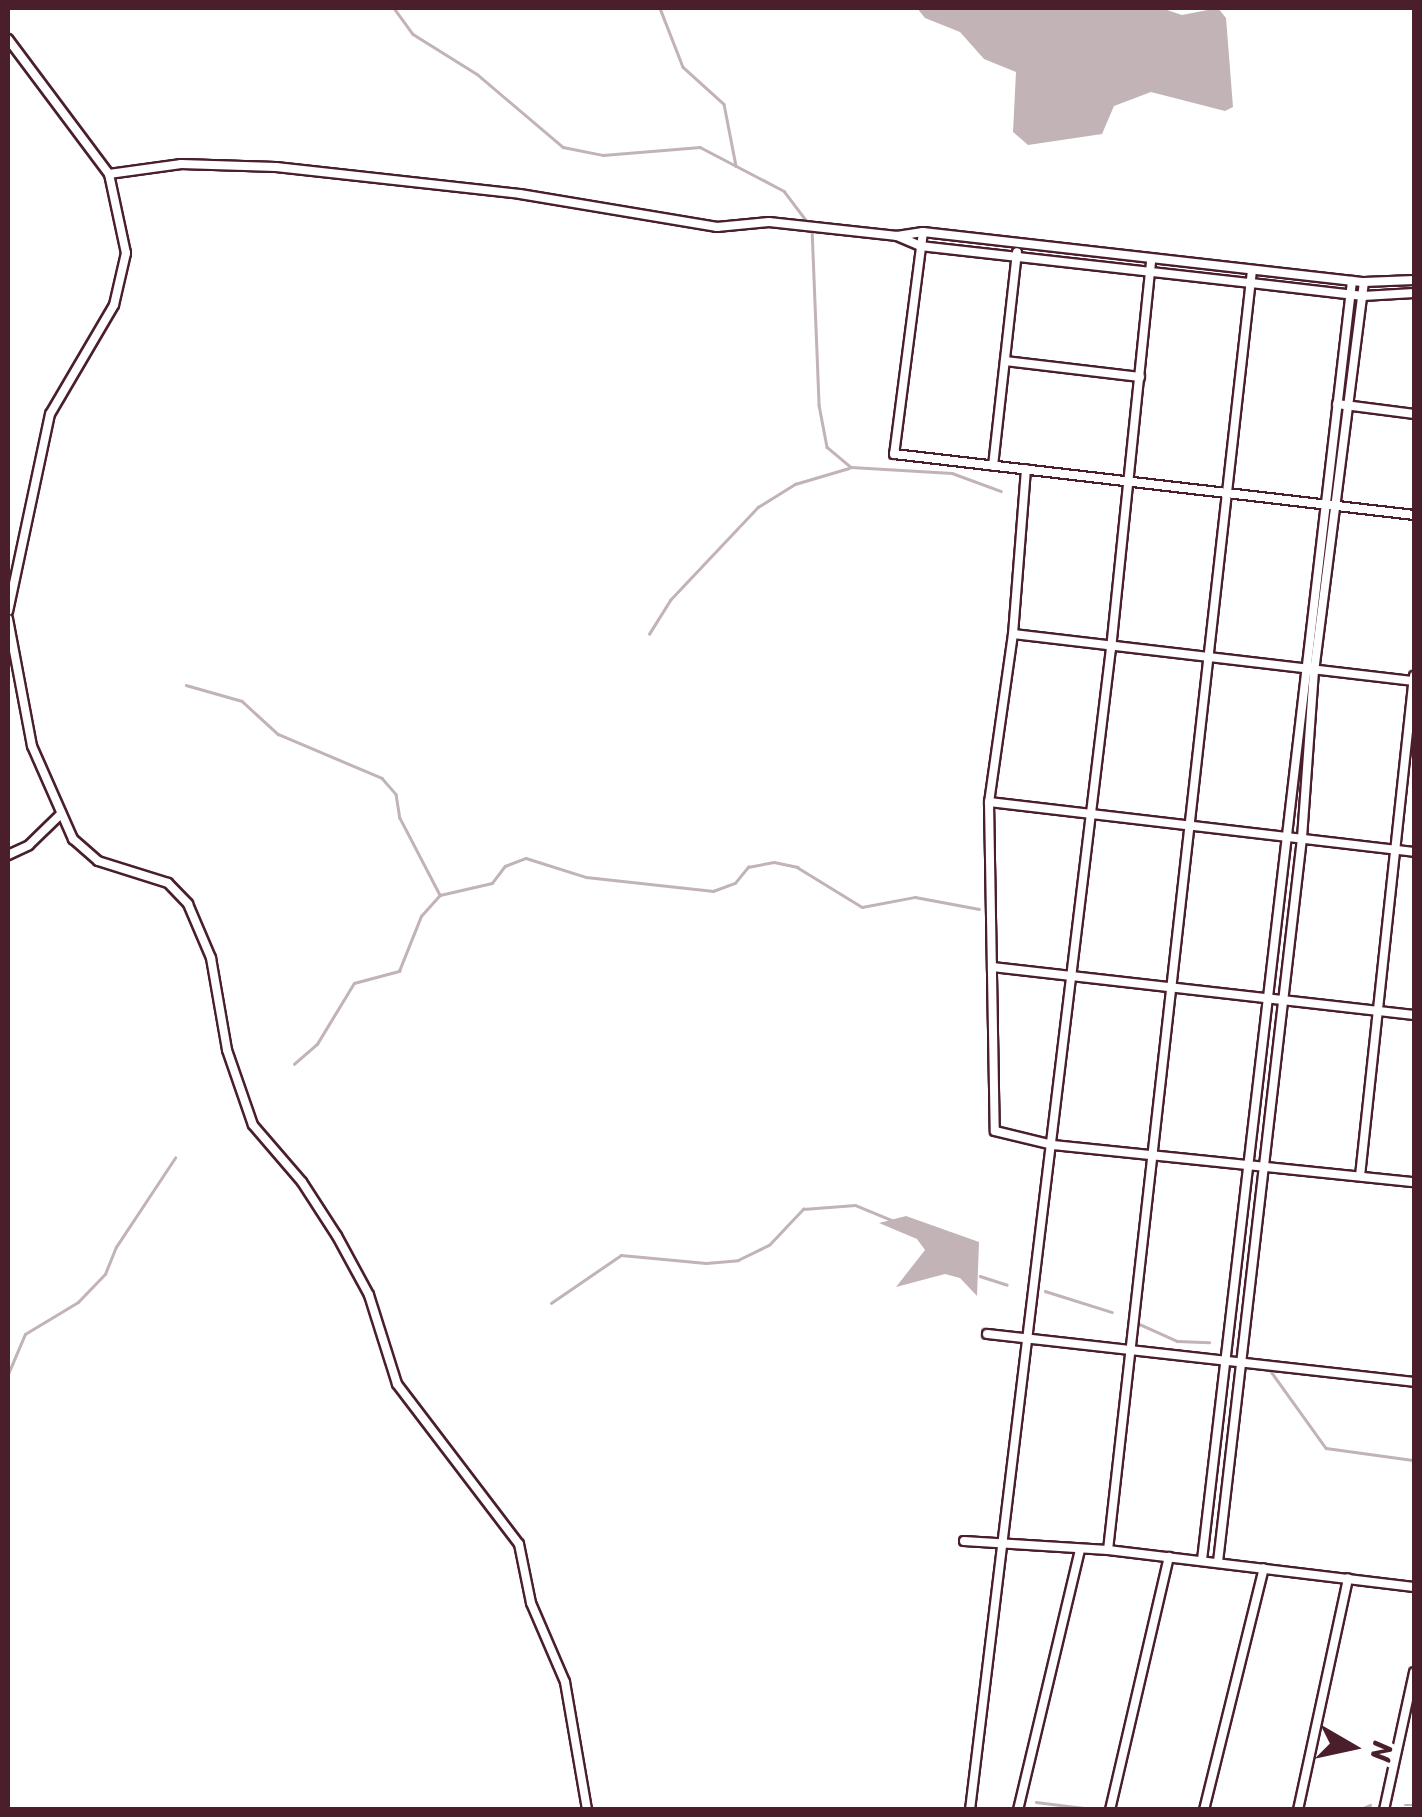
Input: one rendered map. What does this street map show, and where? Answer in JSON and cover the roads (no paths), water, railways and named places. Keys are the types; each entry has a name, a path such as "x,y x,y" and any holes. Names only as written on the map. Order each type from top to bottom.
{"street":[{"path":"8,39 109,174 124,231 123,278 103,328 50,414 8,611"},
{"path":"109,174 181,164 276,168 520,194 718,227 769,222 897,236 922,232 1352,281 1414,280"},
{"path":"922,232 894,454 1414,515"},
{"path":"897,236 920,246 1250,284 1363,296 1414,293"},
{"path":"993,466 1018,244"},
{"path":"970,1810 1112,649 1151,258"},
{"path":"1108,1550 1252,270"},
{"path":"1202,1560 1301,671 1352,281"},
{"path":"1218,1562 1302,838 1314,672 1340,507 1364,282"},
{"path":"1005,361 1140,377"},
{"path":"1337,404 1414,414"},
{"path":"1026,468 1013,634 989,802 995,1131 1054,1145 1249,1162 1414,1182"},
{"path":"8,620 32,746 60,814 85,853 168,883 197,920 227,1050 253,1125 316,1200 369,1294 397,1384 520,1544 531,1602 564,1682 587,1810"},
{"path":"1013,634 1301,671 1414,679 1360,1176"},
{"path":"989,802 1414,852"},
{"path":"8,854 30,845 60,814"},
{"path":"992,967 1414,1015"},
{"path":"987,1334 1414,1382"},
{"path":"964,1541 1108,1550 1414,1586"},
{"path":"1018,1810 1080,1549"},
{"path":"1110,1810 1169,1557"},
{"path":"1204,1810 1264,1568"},
{"path":"1298,1810 1348,1578"},
{"path":"1384,1810 1414,1672"}],"waterway":[{"path":"394,8 413,34 477,74 563,147 603,155 700,147 784,191 812,228 819,405 827,447 851,467 952,473 1001,491"},
{"path":"660,8 683,67 724,104 736,166"},
{"path":"649,634 670,600 758,507 795,484 849,468"},
{"path":"186,685 242,701 278,734 382,778 396,794 400,818 440,895 492,883 505,866 526,858 586,877 713,891 735,883 748,867 774,862 797,867 862,907 915,897 979,909"},
{"path":"294,1064 317,1044 354,983 399,971 421,916 440,895"},
{"path":"8,1374 25,1334 78,1302 105,1274 116,1247 175,1158"},
{"path":"551,1303 621,1255 706,1263 738,1260 769,1245 803,1209 855,1205 894,1221"},
{"path":"980,1276 1007,1285"},
{"path":"1045,1291 1112,1312"},
{"path":"1137,1323 1177,1341 1209,1342"},
{"path":"1270,1370 1326,1448 1414,1460"},
{"path":"1036,1802 1084,1808"},
{"path":"1359,1810 1370,1805"},
{"path":"1405,1805 1414,1805"}]}
